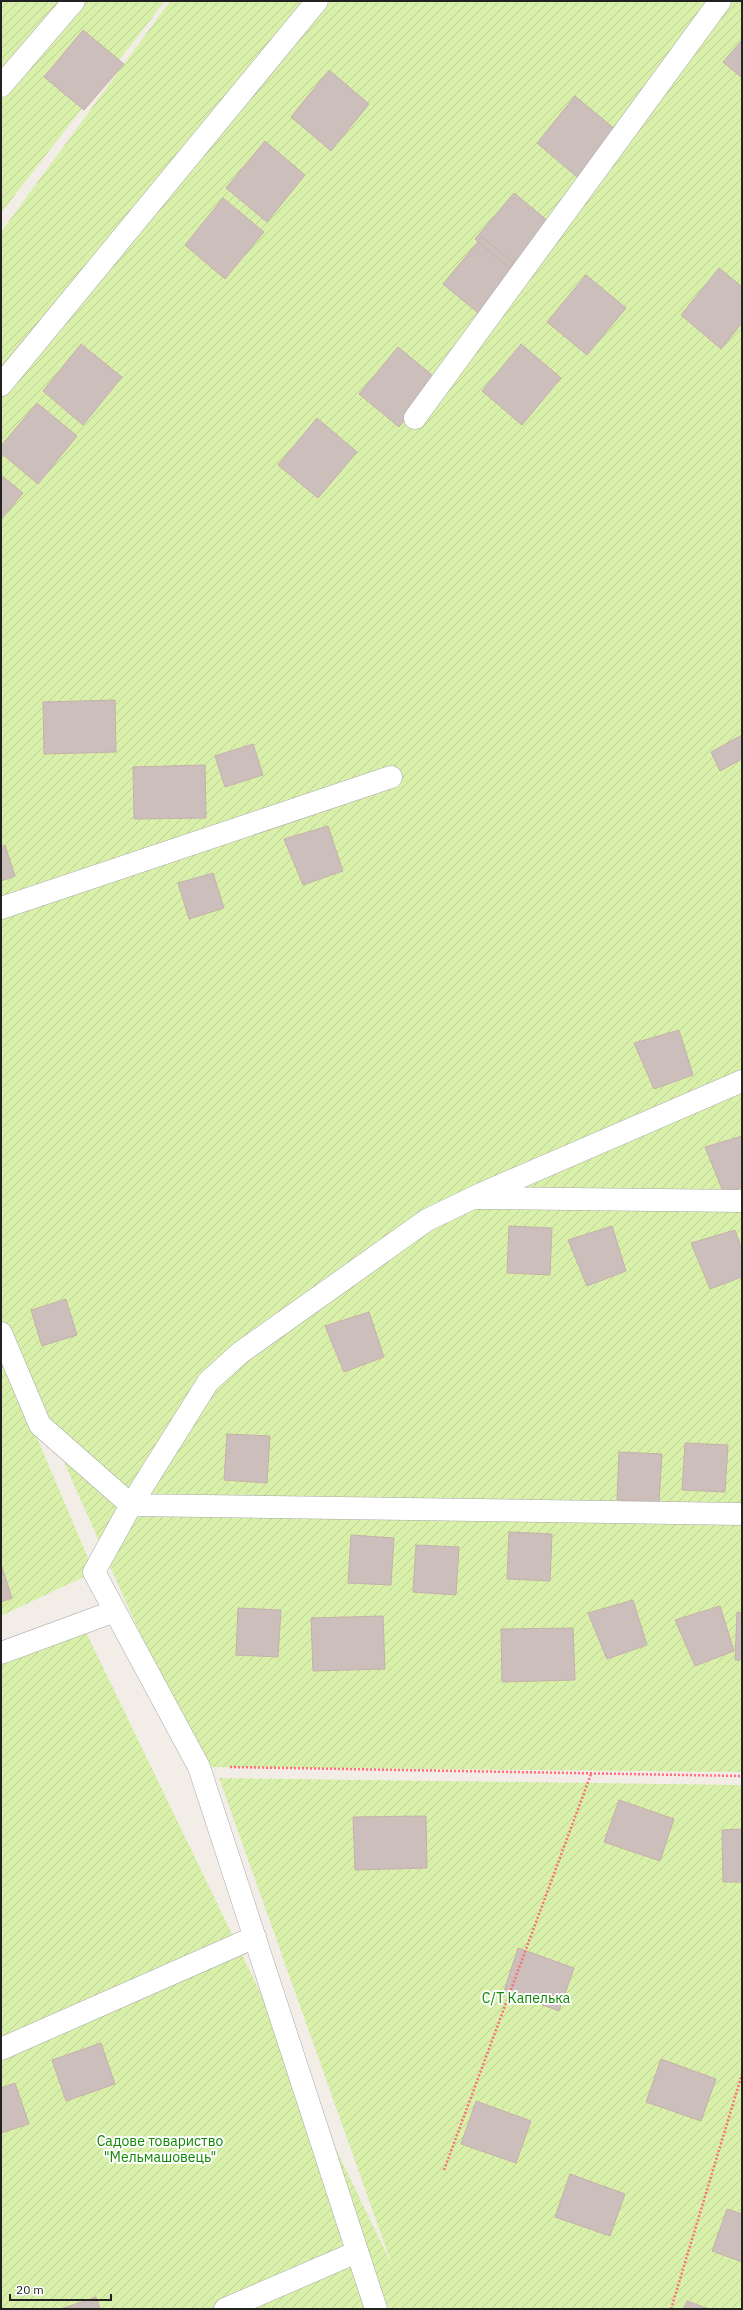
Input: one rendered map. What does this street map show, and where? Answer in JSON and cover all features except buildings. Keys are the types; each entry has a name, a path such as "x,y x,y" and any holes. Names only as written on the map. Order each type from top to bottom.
{"lane":[{"path":"1,86 74,1"},
{"path":"1,385 317,1"},
{"path":"415,418 720,1"},
{"path":"1,908 391,777"},
{"path":"376,2309 200,1767 94,1572 130,1505 208,1382 240,1353 427,1220 471,1198 742,1081"},
{"path":"471,1198 742,1200"},
{"path":"1,1332 40,1425 130,1505 742,1514"},
{"path":"1,1653 115,1611"},
{"path":"1,2049 255,1937"},
{"path":"225,2309 357,2252"}],"path":[{"path":"200,1767 742,1776"},
{"path":"444,2170 591,1774"},
{"path":"672,2309 742,2074"}],"green space":[{"path":"1,1 165,1 1,213"},
{"path":"170,1 742,1 742,1772 199,1767 1,1320 1,232"},
{"path":"1,1353 94,1572 1,1616"},
{"path":"82,1624 392,2265 219,1778 742,1785 742,2309 1,2309 1,1660"}],"park label":[{"name":"С/Т Капелька","path":"526,1998"},
{"name":"Садове товариство \"Мельмашовець\"","path":"160,2150"}]}
